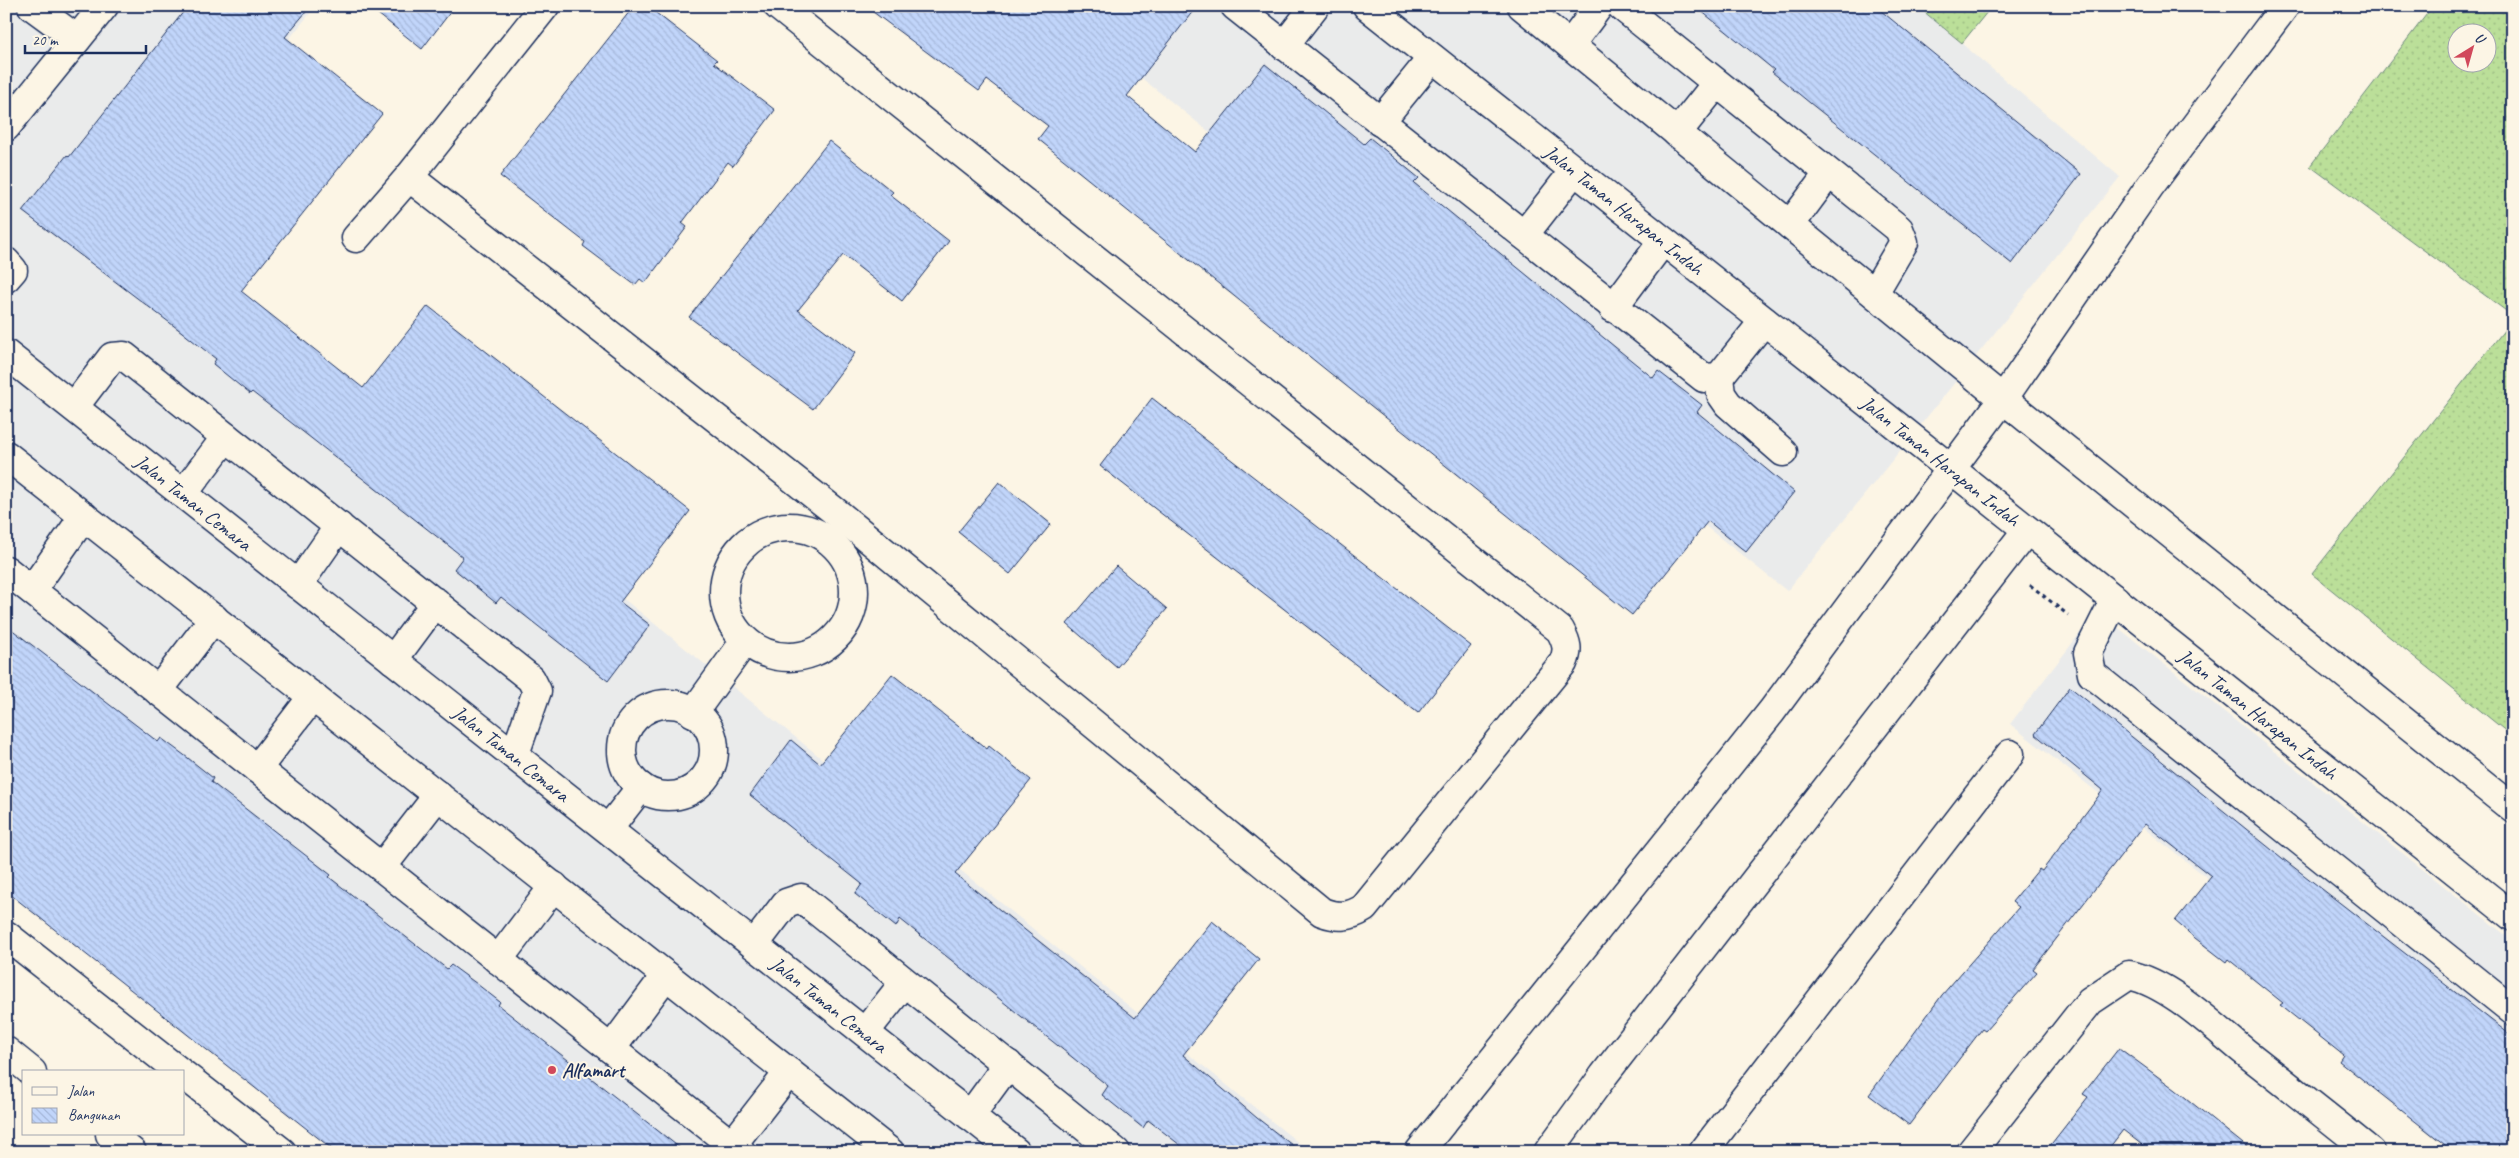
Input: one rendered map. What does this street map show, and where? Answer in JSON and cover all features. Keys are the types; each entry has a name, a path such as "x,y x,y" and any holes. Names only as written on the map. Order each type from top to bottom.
{"street":[{"path":"32,6 77,39"},
{"path":"6,127 104,6"},
{"path":"356,238 409,177 545,6"},
{"path":"409,177 835,528 1322,912 1334,917 1357,913 1377,895 1546,686 1568,653 1566,641 1549,620 778,6"},
{"path":"1235,6 1704,378 1719,377"},
{"path":"1284,46 1315,6"},
{"name":"Jalan Taman Harapan Indah","path":"1366,6 2513,917"},
{"path":"1522,6 2003,399 2513,809"},
{"path":"1570,45 1599,6"},
{"path":"1621,6 1899,230 1904,242 1874,293"},
{"path":"1419,1152 1772,711 2003,399 2150,186 2285,6"},
{"path":"1380,122 1432,58"},
{"path":"1677,133 1716,84"},
{"path":"1524,235 1574,171"},
{"path":"1790,225 1828,174"},
{"path":"1614,308 1663,241"},
{"path":"6,262 13,270 6,278"},
{"path":"1764,321 1719,377 1721,394 1728,404 1783,452"},
{"name":"Jalan Taman Cemara","path":"6,354 609,828 1016,1152"},
{"path":"74,408 112,357 124,356 531,679 537,691 515,754"},
{"path":"183,494 226,437"},
{"path":"6,455 890,1152"},
{"path":"32,590 84,516"},
{"path":"298,585 340,526"},
{"path":"798,526 814,531 835,528 854,578 854,606 842,631 822,649 796,658 768,654 745,641 730,622 723,598 725,575 735,554 752,536 774,528 798,526"},
{"path":"1550,1151 1610,1068 2027,530"},
{"path":"6,570 737,1148 790,1072"},
{"path":"2115,600 2088,653 2092,674 2513,1011"},
{"path":"393,660 436,602"},
{"path":"158,690 214,618"},
{"path":"693,713 745,641"},
{"path":"257,769 313,696"},
{"path":"657,705 687,708 700,718 711,734 714,754 708,772 696,787 678,796 658,796 640,787 628,774 622,756 623,738 631,722 643,711 657,705"},
{"path":"1703,1152 2010,754"},
{"path":"609,828 640,787"},
{"path":"382,867 438,795"},
{"path":"498,960 554,886"},
{"path":"754,945 786,903 801,898 904,983 1116,1152"},
{"path":"6,935 177,1070"},
{"path":"611,1049 666,975"},
{"path":"1971,1152 2090,1001 2128,975 2141,978 2155,985 2199,1014 2371,1152"},
{"path":"865,1032 904,983"},
{"path":"6,1051 30,1070"},
{"path":"970,1116 1008,1064"},
{"path":"185,1076 282,1152"},
{"path":"112,1136 132,1152"}],"shaded area":[{"path":"6,6 316,6 146,214 1310,1152 535,1152 6,724"},
{"path":"1051,6 1917,6 2120,177 1787,591"},
{"path":"2106,618 2513,941 2513,1116 2010,724 2081,632"}],"green space":[{"path":"1917,6 1992,6 1962,43"},
{"path":"2433,6 2513,6 2513,316 2310,166"},
{"path":"2513,319 2513,737 2312,574"}],"building":[{"path":"188,6 311,6 285,37 382,114 241,291 363,388 428,306 690,511 620,602 650,625 608,681 501,597 496,603 454,569 463,557 252,392 250,394 213,364 216,359 182,332 22,211 67,155 69,157"},
{"path":"368,6 455,6 422,49"},
{"path":"634,6 647,6 717,60 714,63 775,110 733,166 728,162 682,223 687,227 645,283 640,279 635,285 583,246 585,242 500,176"},
{"path":"865,6 1197,6 1127,96 1195,152 1265,64 1364,144 1370,138 1419,178 1414,183 1653,378 1658,371 1702,405 1697,412 1794,492 1746,552 1708,521 1632,615 1038,139 1048,126 987,80 979,91"},
{"path":"1695,6 1875,6 2081,174 2012,264 1810,103 1772,72 1774,70"},
{"path":"829,141 893,192 890,195 949,241 902,301 843,255 798,310 855,353 813,409 689,317"},
{"path":"1152,398 1471,646 1418,713 1100,466"},
{"path":"999,482 1051,524 1010,574 958,532"},
{"path":"1116,566 1167,609 1117,667 1067,624"},
{"path":"6,625 158,742 161,738 188,758 213,778 211,782 331,875 329,877 447,969 451,965 477,984 500,1002 498,1005 685,1152 336,1152 6,891"},
{"path":"892,674 987,749 989,746 1031,780 955,874 1135,1018 1212,921 1259,959 1183,1055 1257,1118 1301,1152 1189,1152 1148,1120 1143,1128 1102,1095 1108,1086 900,919 896,927 855,894 862,884 750,795 791,740 820,764"},
{"path":"2070,687 2282,858 2513,1037 2513,1152 2454,1152 2339,1061 2343,1055 2280,1005 2283,1003 2228,959 2226,962 2175,921 2211,876 2145,824 2033,969 2037,972 1985,1031 1982,1029 1909,1125 1869,1095 1942,995 2019,907 2012,902 2039,869 2042,871 2103,790 2035,734"},
{"path":"2119,1048 2176,1090 2253,1152 2151,1152 2123,1130 2106,1152 2045,1152 2088,1097 2083,1094"}],"place":[{"name":"Alfamart","path":"552,1070"}]}
